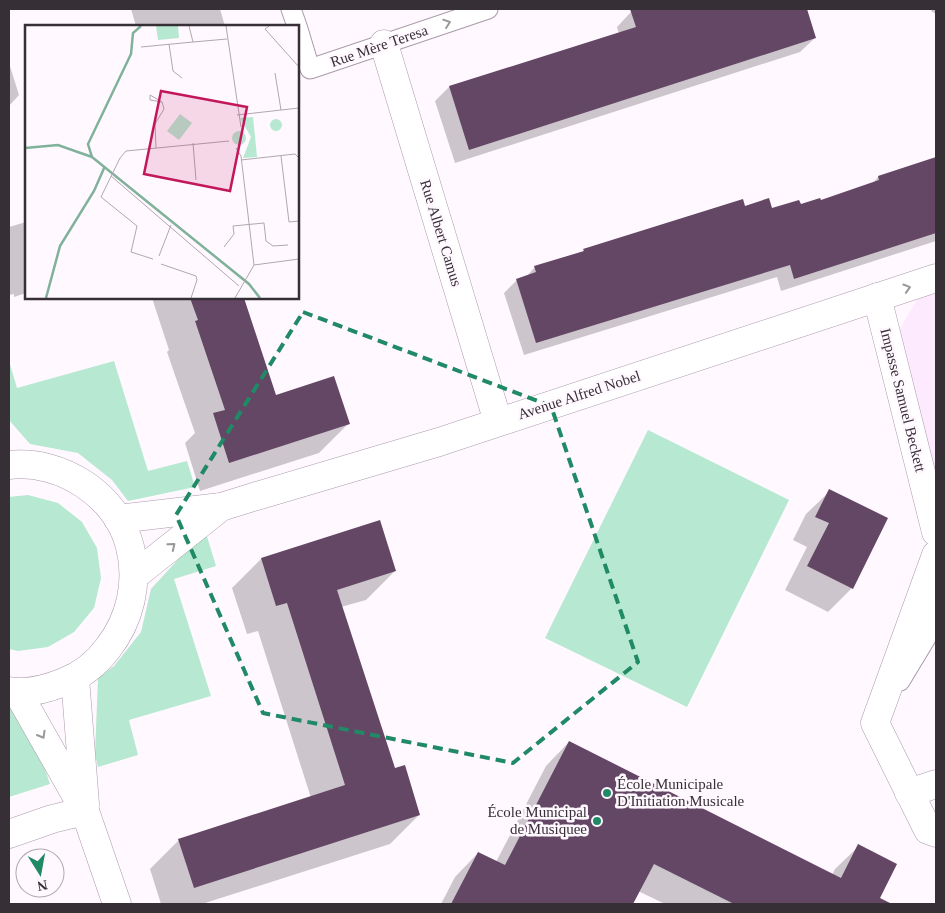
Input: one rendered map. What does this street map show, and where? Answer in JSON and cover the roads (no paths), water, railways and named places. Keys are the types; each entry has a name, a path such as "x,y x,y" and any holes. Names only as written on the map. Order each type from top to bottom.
{"street":[{"name":"Rue Albert Camus","path":"384,44 498,422"},
{"name":"Avenue Alfred Nobel","path":"118,519 221,507 439,442 936,278"},
{"name":"Impasse Samuel Beckett","path":"877,297 936,532"},
{"path":"14,457 62,471 94,491 118,519 130,547 134,576 130,607 118,635 100,659 75,678 48,688 14,692 85,811 117,904"},
{"name":"Avenue Alfred Nobel","path":"134,576 221,507"},
{"path":"936,555 875,723 928,830 936,833"},
{"path":"75,678 85,811"},
{"path":"909,793 936,784"},
{"path":"9,834 52,819 85,811"}],"lane":[{"name":"Rue Mère Teresa","path":"291,9 296,25"},
{"name":"Rue Mère Teresa","path":"299,34 310,69 488,9"},
{"path":"875,723 926,638 936,603"}],"place":[{"name":"École Municipale D'Initiation Musicale","path":"607,793"},
{"name":"École Municipal de Musiquee","path":"597,821"}]}
